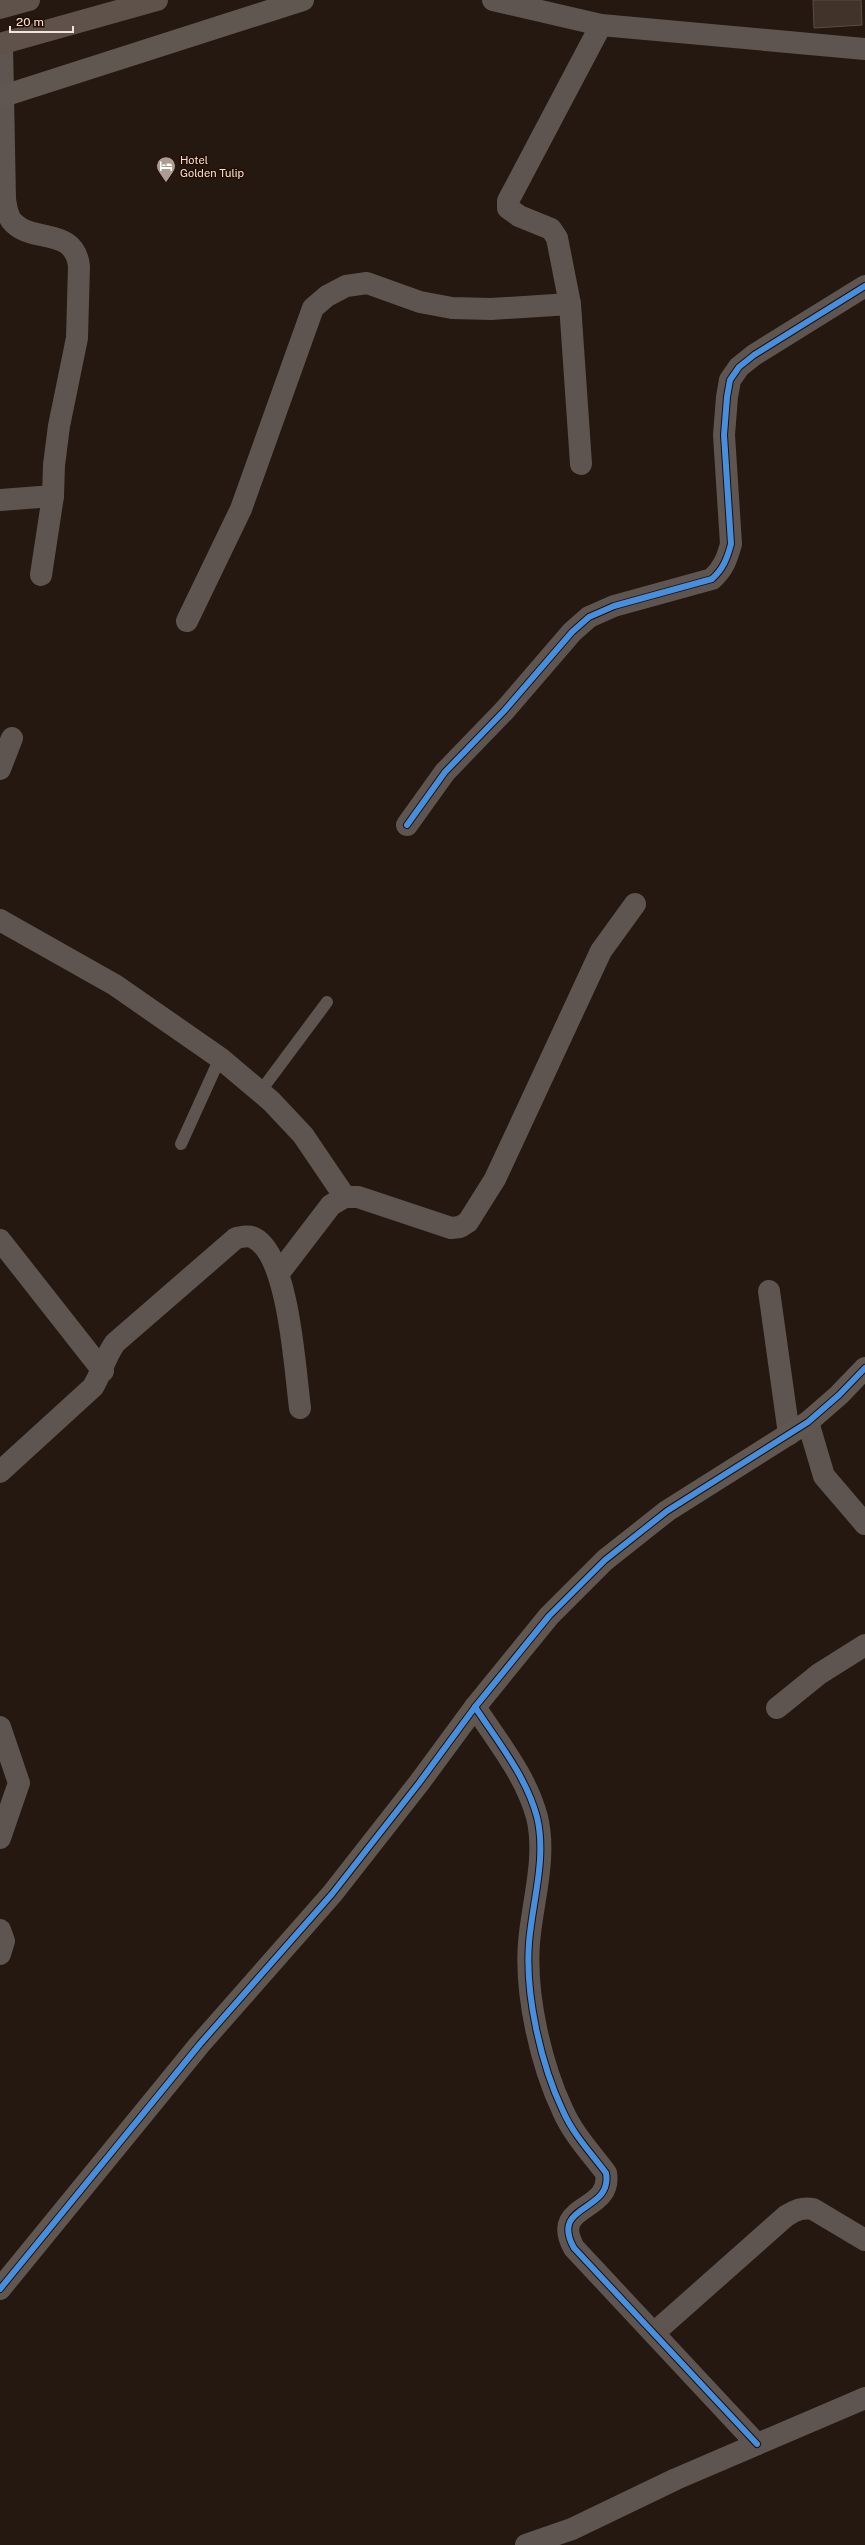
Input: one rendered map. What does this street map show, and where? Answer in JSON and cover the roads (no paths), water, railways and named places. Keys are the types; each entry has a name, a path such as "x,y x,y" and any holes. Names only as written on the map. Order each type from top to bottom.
{"highway":[{"path":"0,8 29,0"},
{"path":"1,44 157,0"}],"street":[{"path":"2,96 303,0"},
{"path":"493,0 601,25 865,49"},
{"path":"581,464 570,304 555,233 551,229 519,216 508,208 508,201 601,25"},
{"path":"1,44 5,199 7,212 12,221 21,228 63,241 72,247 77,256 79,266 77,338 59,426 54,465 53,496 41,575"},
{"path":"188,621 241,509 314,308 326,296 346,286 367,283 420,302 452,308 491,309 570,304"},
{"path":"407,825 445,772 504,711 572,632 589,617 614,606 712,579 719,572 727,560 731,544 724,435 730,380 739,367 754,355 865,286"},
{"path":"0,500 53,496"},
{"path":"0,769 12,738"},
{"path":"279,1273 331,1205 345,1197 358,1197 451,1228 460,1227 468,1222 495,1179 602,951 635,904"},
{"path":"0,920 115,985 220,1058 260,1092 303,1135 345,1197"},
{"path":"0,1472 84,1397 93,1387 103,1371 103,1364 115,1343 236,1238 253,1237 261,1242 279,1273 286,1297 300,1408"},
{"path":"0,1240 103,1371"},
{"path":"769,1291 789,1434"},
{"path":"0,2289 200,2044 332,1894 420,1783 475,1707 548,1616 605,1560 667,1511 808,1422 839,1395 865,1368"},
{"path":"808,1422 824,1476 865,1524"},
{"path":"777,1708 819,1674 865,1645"},
{"path":"475,1707 521,1777 537,1819 538,1876 529,1943 528,1968 534,2012 542,2051 563,2112 574,2132 606,2173 608,2181 604,2192 569,2219 567,2226 568,2237 574,2248 757,2444"},
{"path":"0,1727 19,1783 0,1838"},
{"path":"0,1930 4,1941 0,1954"},
{"path":"654,2333 786,2216 797,2210 804,2207 813,2209 865,2240"},
{"path":"526,2545 572,2529 676,2479 865,2398"}],"lane":[{"path":"260,1092 328,1002"},
{"path":"180,1144 220,1058"}],"place":[{"name":"Hotel Golden Tulip","path":"166,183"}]}
